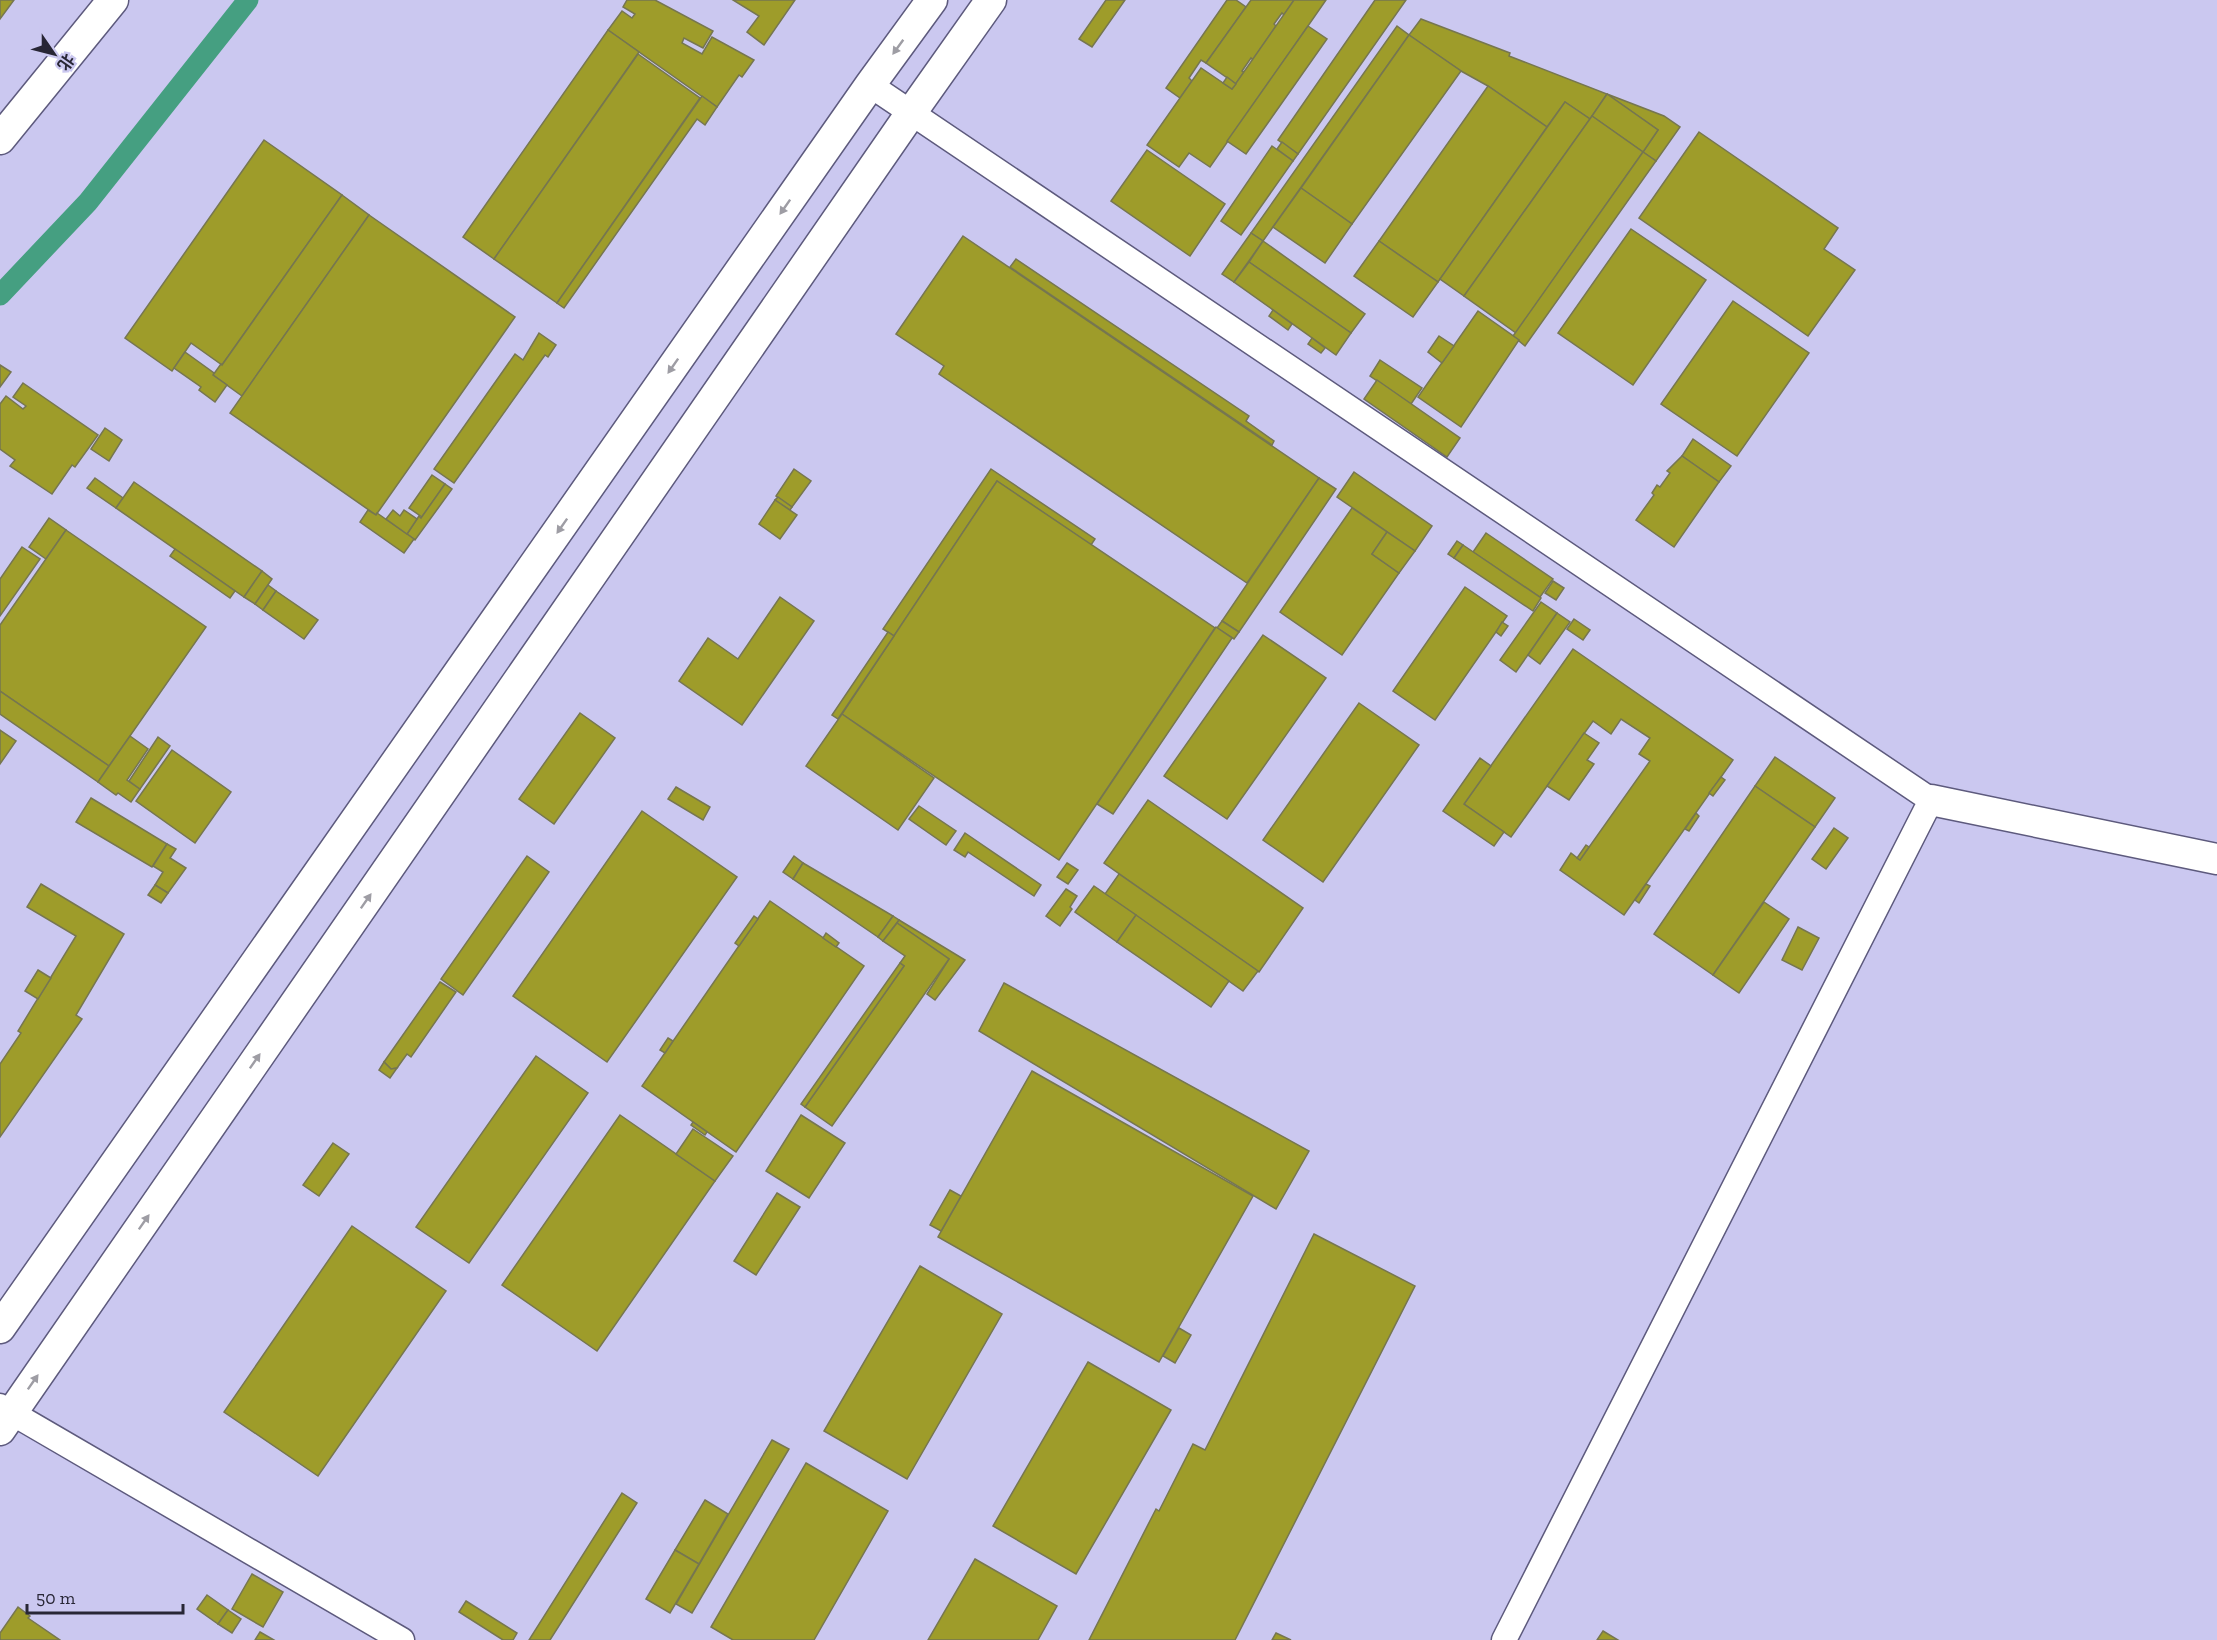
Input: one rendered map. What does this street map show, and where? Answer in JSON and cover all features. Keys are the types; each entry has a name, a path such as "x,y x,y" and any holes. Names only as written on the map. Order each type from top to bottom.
{"street":[{"path":"0,139 113,0"},
{"path":"0,1328 932,0"},
{"path":"402,1640 4,1416 991,0"},
{"path":"870,86 1931,800 2217,859"},
{"path":"1504,1640 1931,800"}],"building":[{"path":"0,0 14,0 0,19"},
{"path":"627,0 655,0 713,31 703,48 684,38 682,43 702,54 712,37 754,60 742,77 739,75 717,107 608,30 622,11 632,18 635,14 623,7"},
{"path":"733,0 795,0 764,45 747,32 759,16"},
{"path":"1106,0 1125,0 1092,47 1079,39"},
{"path":"1227,0 1236,0 1246,7 1206,63 1201,60 1189,78 1192,81 1180,98 1166,88"},
{"path":"1251,0 1294,0 1284,15 1282,13 1274,24 1276,26 1253,60 1251,58 1242,71 1244,72 1236,84 1206,63"},
{"path":"1294,0 1326,0 1210,167 1189,153 1179,167 1147,145 1201,68 1232,89"},
{"path":"1375,0 1406,0 1298,154 1278,140"},
{"path":"1421,19 1607,94 1590,119 1565,102 1547,127 1409,35"},
{"path":"1308,26 1327,39 1246,154 1227,141"},
{"path":"1397,26 1409,35 1263,241 1251,233"},
{"path":"608,30 639,52 494,259 463,237"},
{"path":"1409,35 1461,71 1352,224 1301,188"},
{"path":"638,54 700,98 557,303 494,259"},
{"path":"1227,77 1236,84 1232,89 1223,83"},
{"path":"1488,86 1547,127 1438,282 1379,241"},
{"path":"1607,94 1664,116 1680,127 1656,161 1643,152 1658,130"},
{"path":"1607,94 1658,130 1643,152 1592,116"},
{"path":"702,96 717,107 705,125 697,119 564,308 557,303"},
{"path":"1565,102 1590,119 1464,296 1440,279"},
{"path":"1592,116 1643,152 1516,333 1464,296"},
{"path":"1699,132 1838,228 1824,249 1855,270 1808,336 1639,218"},
{"path":"264,140 342,195 222,365 191,343 172,371 125,338"},
{"path":"1282,142 1298,154 1293,161 1277,149"},
{"path":"1272,146 1293,161 1241,235 1221,221"},
{"path":"1147,150 1225,204 1190,256 1111,201"},
{"path":"1643,152 1656,161 1525,346 1513,336"},
{"path":"1301,188 1352,224 1325,263 1273,227"},
{"path":"342,195 369,215 242,396 213,375"},
{"path":"369,215 515,317 376,515 230,413"},
{"path":"1631,229 1706,280 1633,385 1558,333"},
{"path":"1251,233 1263,241 1234,282 1222,274"},
{"path":"963,236 1319,478 1247,583 939,374 944,366 896,334"},
{"path":"1263,241 1365,314 1351,333 1249,262"},
{"path":"1379,241 1438,282 1413,317 1354,276"},
{"path":"1016,259 1249,416 1246,421 1274,441 1272,445 1010,267"},
{"path":"1249,262 1351,333 1336,355 1234,282"},
{"path":"1733,301 1809,353 1737,456 1661,404"},
{"path":"1273,310 1292,324 1288,330 1269,316"},
{"path":"1478,311 1519,340 1461,427 1418,397"},
{"path":"539,333 556,345 548,357 545,355 454,483 434,469 515,354 523,360"},
{"path":"1439,336 1454,346 1442,363 1428,352"},
{"path":"1312,338 1325,348 1321,353 1308,344"},
{"path":"185,352 227,385 215,402 199,390 201,387 174,368"},
{"path":"1380,360 1422,388 1411,404 1370,376"},
{"path":"0,365 11,372 0,387"},
{"path":"1377,380 1460,438 1447,457 1364,399"},
{"path":"23,383 98,435 75,467 72,465 52,494 10,466 15,460 0,449 0,404 6,396 23,409 26,406 13,397"},
{"path":"105,428 122,440 109,461 91,449"},
{"path":"1693,439 1731,466 1719,482 1682,456"},
{"path":"1682,456 1719,482 1674,547 1636,520 1654,495 1652,493 1657,485 1660,487 1670,473 1667,471"},
{"path":"794,469 811,481 792,507 776,496"},
{"path":"991,469 1095,539 1091,545 997,481 894,636 883,629"},
{"path":"1354,472 1432,526 1415,551 1337,497"},
{"path":"432,475 445,484 422,517 409,508"},
{"path":"95,478 123,498 116,508 87,488"},
{"path":"1319,478 1336,489 1239,632 1222,621"},
{"path":"997,481 1215,628 1059,860 842,714"},
{"path":"134,482 262,571 244,597 116,508"},
{"path":"445,484 452,489 415,540 407,534"},
{"path":"778,497 792,507 790,510 775,500"},
{"path":"775,500 797,515 780,539 759,524"},
{"path":"1352,508 1387,532 1372,554 1399,573 1342,655 1280,612"},
{"path":"368,510 376,515 377,513 414,539 404,553 360,522"},
{"path":"393,510 400,516 404,510 417,519 407,534 386,519"},
{"path":"49,518 66,530 46,559 29,547"},
{"path":"66,530 206,627 109,766 0,691 0,625"},
{"path":"1387,532 1415,551 1399,573 1372,554"},
{"path":"1486,533 1553,579 1540,597 1473,552"},
{"path":"1457,541 1463,545 1454,558 1448,554"},
{"path":"1463,545 1541,598 1533,611 1454,558"},
{"path":"22,547 40,559 0,616 0,579"},
{"path":"175,549 235,591 230,598 170,556"},
{"path":"262,571 272,579 255,604 244,597"},
{"path":"1553,581 1564,588 1556,600 1545,593"},
{"path":"268,585 276,591 263,610 255,604"},
{"path":"1465,587 1507,616 1435,720 1393,691"},
{"path":"276,591 318,620 304,639 263,610"},
{"path":"780,597 814,621 742,725 679,681 708,638 738,659"},
{"path":"1541,602 1557,613 1516,672 1500,660"},
{"path":"1557,613 1570,622 1540,664 1528,655"},
{"path":"1574,619 1590,630 1583,640 1567,629"},
{"path":"1222,621 1239,632 1234,639 1217,628"},
{"path":"1502,622 1508,626 1501,636 1496,632"},
{"path":"1216,627 1232,638 1113,814 1097,804"},
{"path":"888,632 894,636 838,719 832,715"},
{"path":"1263,635 1326,678 1227,819 1164,776"},
{"path":"1573,649 1733,760 1624,915 1560,870 1571,853 1580,860 1650,761 1639,754 1650,738 1621,719 1611,734 1593,721 1511,837 1464,804"},
{"path":"0,691 109,766 98,782 0,714"},
{"path":"1359,703 1419,745 1323,882 1263,840"},
{"path":"580,713 615,738 554,824 519,799"},
{"path":"842,714 934,778 898,830 806,766"},
{"path":"0,730 16,741 0,764"},
{"path":"1584,733 1599,743 1587,760 1594,764 1569,800 1547,786"},
{"path":"130,736 148,749 127,780 140,789 131,802 98,782"},
{"path":"158,737 170,746 140,789 129,781"},
{"path":"172,750 231,792 195,843 136,801"},
{"path":"1775,757 1835,798 1815,827 1755,786"},
{"path":"1480,758 1491,766 1464,804 1504,832 1494,846 1443,811"},
{"path":"1721,777 1725,780 1713,796 1709,793"},
{"path":"1755,786 1815,827 1713,975 1654,934"},
{"path":"676,787 710,807 703,820 668,799"},
{"path":"91,798 167,844 152,867 76,822"},
{"path":"1148,800 1303,908 1259,972 1104,863"},
{"path":"919,806 956,831 946,845 909,819"},
{"path":"642,811 737,877 607,1062 513,996"},
{"path":"1696,813 1699,816 1689,831 1685,829"},
{"path":"1834,828 1848,838 1826,869 1812,859"},
{"path":"965,833 1041,885 1034,896 968,852 965,857 954,850"},
{"path":"167,844 176,849 170,858 186,868 168,893 155,885 163,872 153,866"},
{"path":"1586,845 1589,847 1580,860 1577,858"},
{"path":"527,856 549,872 463,995 441,979"},
{"path":"794,856 803,863 793,879 783,872"},
{"path":"803,863 893,916 878,937 793,879"},
{"path":"1067,863 1078,870 1068,884 1057,877"},
{"path":"1119,874 1258,971 1243,991 1105,894"},
{"path":"41,884 124,934 76,1015 82,1019 0,1137 0,1064 21,1033 18,1031 76,936 27,907"},
{"path":"1646,884 1650,886 1639,903 1635,900"},
{"path":"155,885 168,893 161,903 148,895"},
{"path":"1094,886 1136,915 1117,942 1075,912"},
{"path":"1066,889 1077,896 1070,907 1072,909 1060,926 1046,916"},
{"path":"770,901 864,966 736,1152 642,1086"},
{"path":"1764,902 1789,919 1739,993 1713,975"},
{"path":"1136,915 1229,981 1211,1007 1117,942"},
{"path":"754,916 758,919 739,946 735,943"},
{"path":"893,916 899,920 883,941 878,937"},
{"path":"899,920 965,960 935,1000 927,994 949,959 897,923"},
{"path":"897,923 949,959 832,1126 805,1107 904,966 900,963 905,956 883,941"},
{"path":"1798,927 1819,938 1802,970 1782,960"},
{"path":"826,933 839,943 836,947 823,938"},
{"path":"900,963 904,966 805,1107 801,1104"},
{"path":"38,970 51,978 38,999 25,991"},
{"path":"440,982 456,992 411,1057 407,1054 397,1068 391,1069 384,1062"},
{"path":"1004,983 1309,1151 1276,1209 979,1031"},
{"path":"668,1038 673,1041 665,1053 660,1050"},
{"path":"536,1056 588,1093 469,1263 416,1227"},
{"path":"384,1062 391,1069 397,1068 390,1078 379,1070"},
{"path":"1032,1071 1253,1196 1159,1362 938,1237"},
{"path":"620,1115 715,1181 597,1351 502,1285"},
{"path":"801,1115 845,1143 809,1198 766,1171"},
{"path":"693,1122 707,1132 705,1135 691,1125"},
{"path":"693,1129 733,1156 715,1181 676,1154"},
{"path":"333,1143 349,1154 319,1196 303,1185"},
{"path":"950,1190 961,1196 941,1231 930,1225"},
{"path":"777,1193 800,1207 756,1275 734,1261"},
{"path":"352,1226 446,1291 318,1476 224,1412"},
{"path":"1314,1234 1415,1286 1235,1640 1089,1640 1156,1509 1159,1511 1193,1444 1205,1450"},
{"path":"920,1266 1002,1314 907,1479 824,1431"},
{"path":"1179,1328 1191,1335 1175,1363 1163,1356"},
{"path":"1088,1362 1171,1410 1076,1574 993,1526"},
{"path":"772,1440 789,1449 692,1613 676,1604"},
{"path":"806,1463 888,1511 814,1640 733,1640 711,1627"},
{"path":"622,1493 637,1503 550,1640 529,1640"},
{"path":"705,1500 728,1514 699,1564 675,1550"},
{"path":"675,1550 699,1564 670,1613 646,1599"},
{"path":"975,1559 1057,1606 1038,1640 928,1640"},
{"path":"252,1574 283,1592 263,1627 232,1609"},
{"path":"207,1595 228,1610 218,1624 197,1609"},
{"path":"466,1601 517,1633 513,1640 503,1640 459,1612"},
{"path":"18,1607 30,1616 28,1618 60,1640 0,1640 0,1633"},
{"path":"228,1610 241,1619 232,1633 218,1624"},
{"path":"1603,1631 1618,1640 1597,1640"},
{"path":"260,1632 274,1640 255,1640"},
{"path":"1276,1633 1291,1640 1272,1640"}],"waterway":[{"path":"0,295 88,202 248,0"}]}
